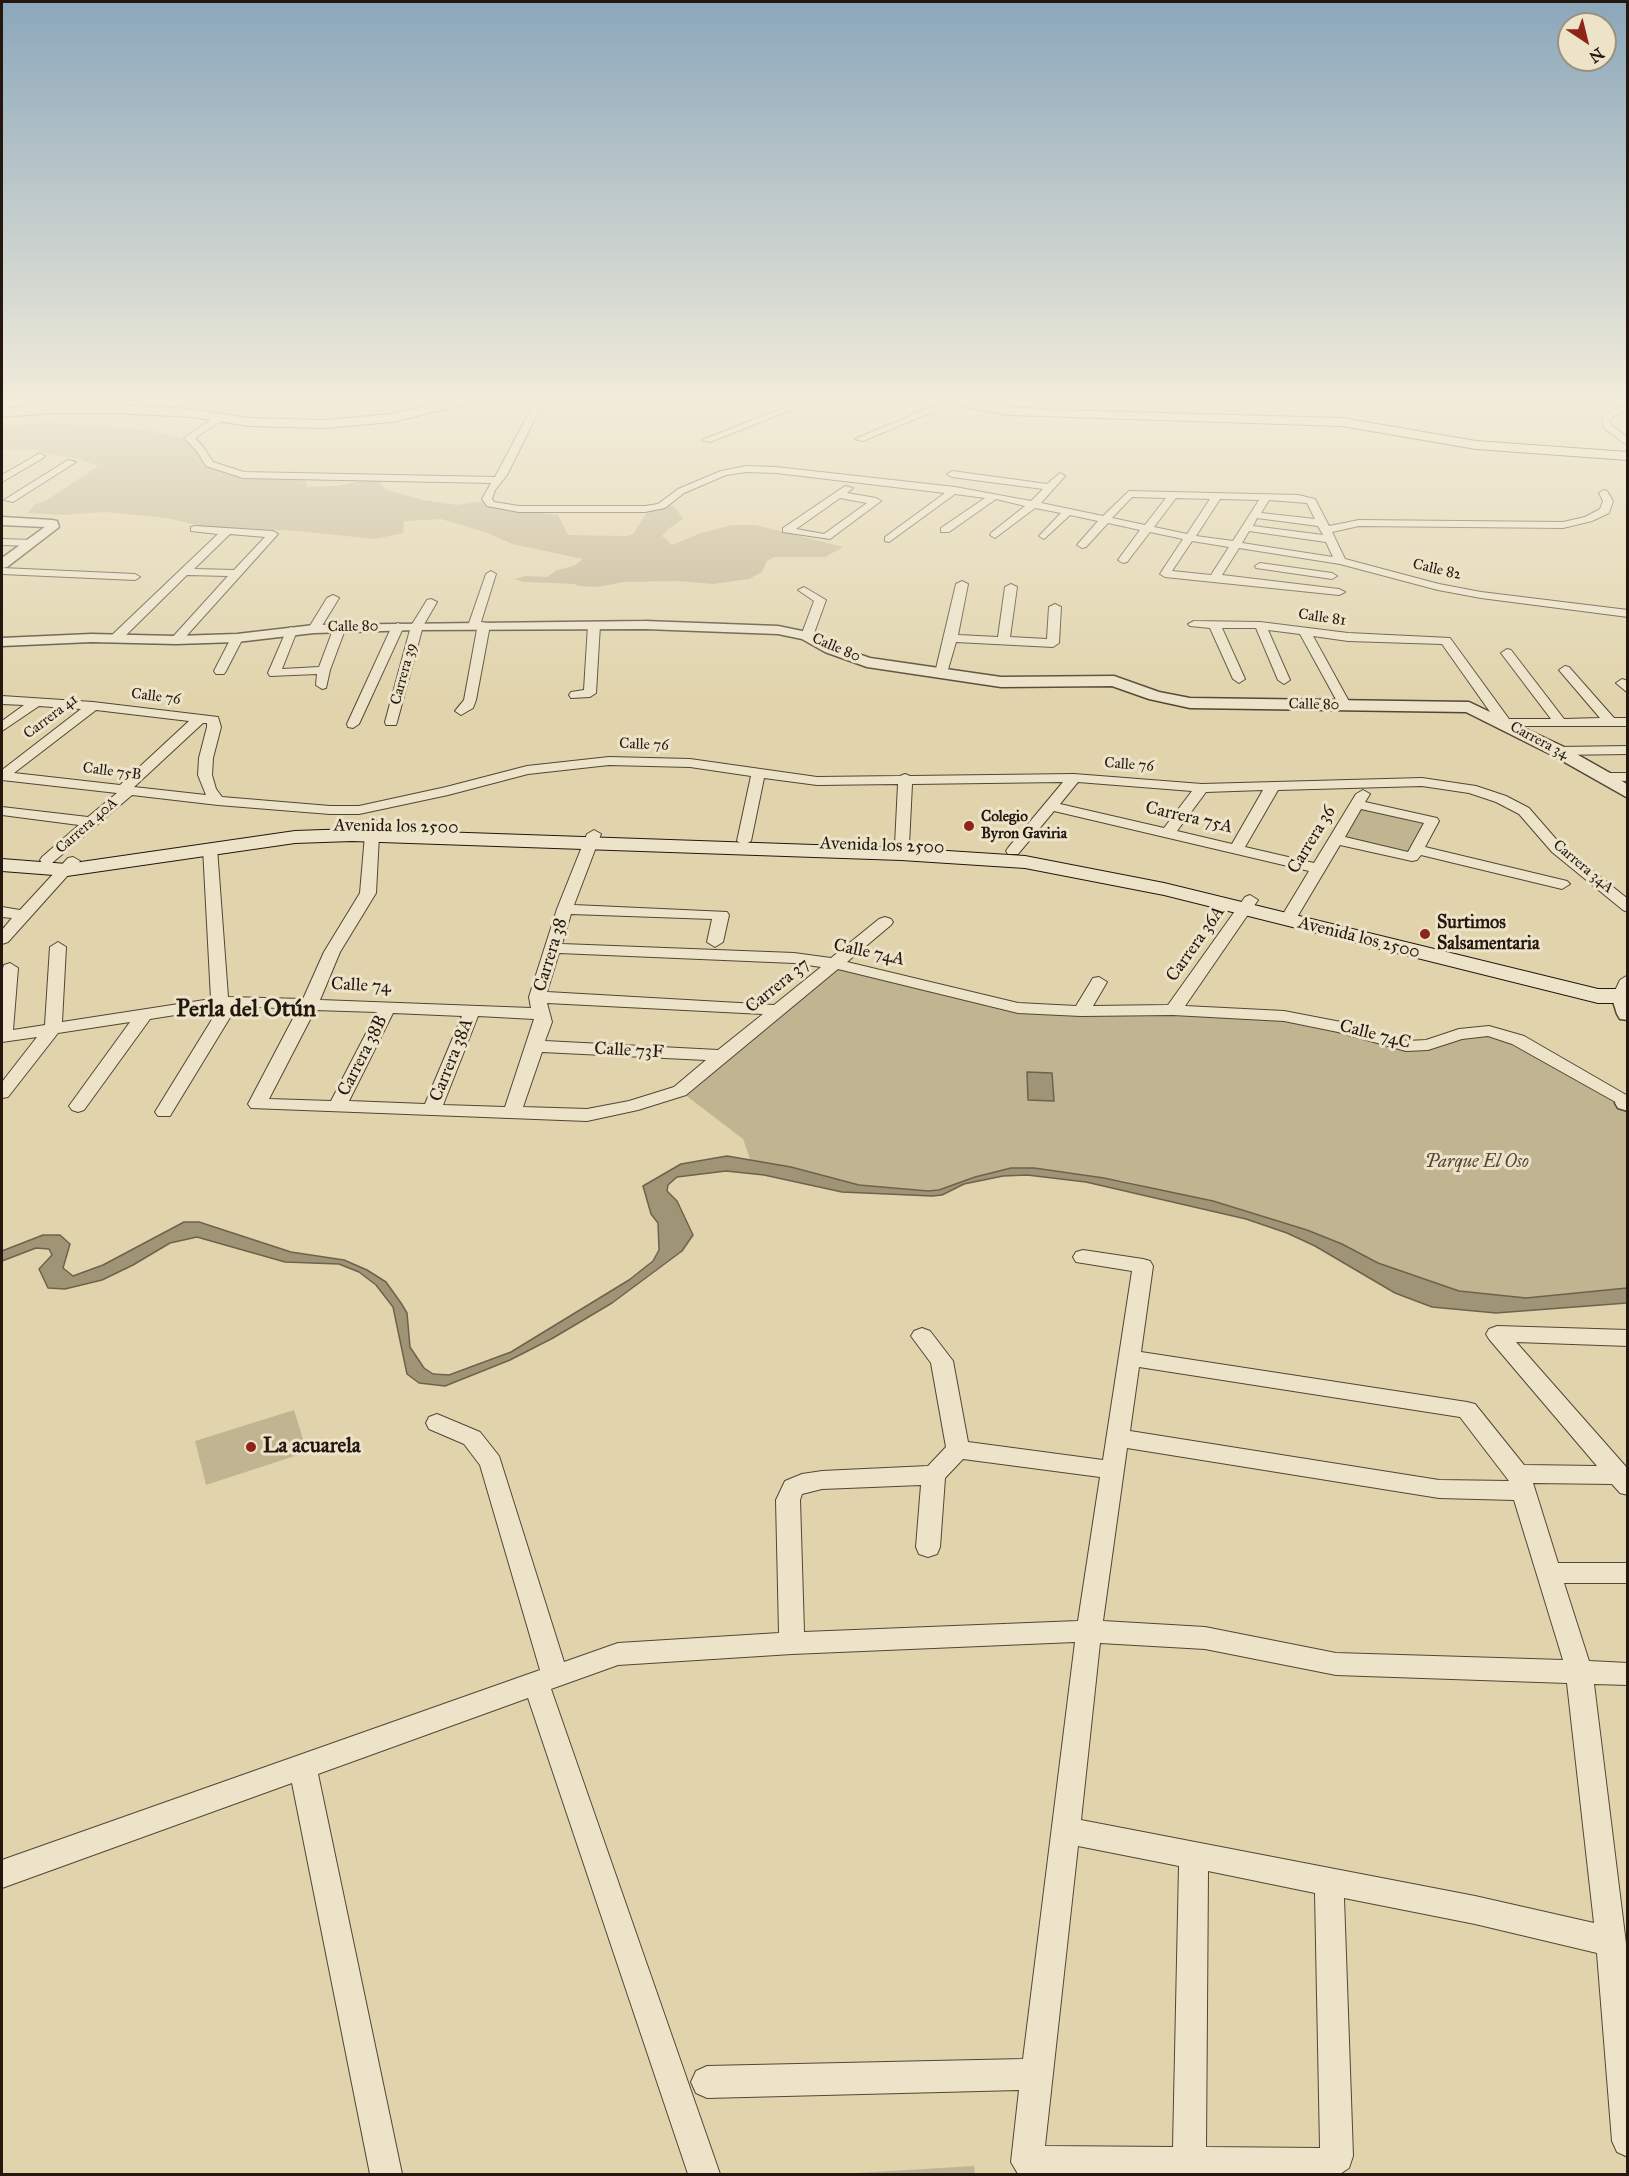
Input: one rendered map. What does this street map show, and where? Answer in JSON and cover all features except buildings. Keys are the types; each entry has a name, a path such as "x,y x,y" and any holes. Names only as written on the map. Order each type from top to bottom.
{"main road":[{"name":"Avenida los 2500","path":"2,855 70,865 327,825 363,825 1025,862 1247,904"},
{"name":"Avenida los 2500","path":"2,865 70,865 295,837 363,825"},
{"name":"Avenida los 2500","path":"591,839 902,845 1013,851 1099,862 1247,904 1598,996 1626,996"}],"street":[{"path":"5,500 31,501"},
{"name":"Calle 82","path":"487,500 491,504 502,508 645,509 661,506 670,500"},
{"path":"832,500 788,530 826,537 876,501 867,500"},
{"path":"888,539 942,500"},
{"path":"945,530 989,500"},
{"name":"Calle 82","path":"1015,500 1191,538 1341,561 1438,587 1481,595 1628,614"},
{"path":"995,535 1038,500"},
{"path":"1082,545 1124,500"},
{"path":"1123,560 1170,500"},
{"path":"1215,500 1165,574 1339,592 1325,559"},
{"path":"1214,579 1264,500"},
{"path":"1307,500 1311,501 1341,561"},
{"path":"1246,528 1325,531 1359,523 1563,525 1588,519 1605,511 1607,500"},
{"path":"1044,536 1069,511"},
{"path":"1255,515 1325,531"},
{"path":"2,520 52,524 53,527 3,564"},
{"path":"176,640 273,534 195,530"},
{"path":"116,638 226,532"},
{"path":"2,542 32,543"},
{"path":"1250,581 1270,550"},
{"path":"3,564 135,577"},
{"path":"1260,566 1332,576"},
{"path":"185,572 237,573"},
{"path":"460,711 468,705 470,700 479,626 491,574"},
{"path":"941,674 962,584"},
{"path":"1003,642 1011,587"},
{"path":"804,590 820,600 807,636"},
{"path":"314,628 333,597"},
{"name":"Carrera 39","path":"391,722 417,626 431,602"},
{"path":"951,638 1053,643 1055,607"},
{"name":"Calle 81","path":"1194,624 1260,625 1348,637 1446,641"},
{"path":"1214,624 1239,679"},
{"path":"575,695 590,693 594,625"},
{"path":"1260,625 1284,680"},
{"path":"352,724 398,626"},
{"name":"Calle 80","path":"2,642 116,638 176,640 237,638 340,627 709,626 778,630 807,636 830,649 867,662 941,674 1000,682 1114,681 1155,696 1190,703 1469,707 1505,723 1628,722"},
{"path":"322,685 324,670 340,627"},
{"path":"1304,630 1345,705"},
{"path":"291,631 274,673 324,670"},
{"path":"220,671 237,638"},
{"name":"Carrera 34","path":"1446,641 1505,723 1604,777 1628,793"},
{"path":"1507,653 1560,722"},
{"path":"1565,670 1610,722"},
{"name":"Calle 76","path":"2,700 93,706 213,720 214,727 205,775 209,790 218,801 330,810 363,825 448,791 527,770 609,761 690,764 817,781 1074,777 1202,788 1370,782"},
{"path":"2,727 37,702"},
{"name":"Carrera 41","path":"2,776 93,706"},
{"name":"Carrera 40A","path":"47,860 125,791 200,718"},
{"path":"1558,751 1628,750"},
{"path":"744,841 758,774"},
{"name":"Calle 75B","path":"2,776 218,801"},
{"path":"1013,851 1074,777"},
{"path":"1604,777 1628,777"},
{"path":"902,845 905,778"},
{"name":"Carrera 36","path":"1290,915 1370,782"},
{"name":"Carrera 34A","path":"1370,782 1446,784 1501,799 1524,811 1557,849 1628,907"},
{"path":"1236,849 1273,786"},
{"path":"1168,833 1202,788"},
{"path":"1357,804 1432,820 1414,853"},
{"name":"Carrera 75A","path":"1051,806 1317,868"},
{"path":"2,811 90,822"},
{"path":"310,1003 336,945 368,893 363,825"},
{"name":"Carrera 38","path":"512,1113 543,1022 539,1005 552,948 591,839"},
{"path":"1335,839 1562,884"},
{"path":"164,1112 226,1002 210,848"},
{"path":"2,939 70,865"},
{"name":"Carrera 36A","path":"1173,1010 1247,904"},
{"path":"565,909 721,915 716,942"},
{"path":"2,912 25,915"},
{"name":"Carrera 37","path":"310,1003 257,1104 587,1115 632,1106 680,1091 885,922"},
{"path":"2,1093 53,1028 58,947"},
{"name":"Calle 74A","path":"552,948 794,958 836,964 1018,1008 1081,1011 1173,1010"},
{"path":"3,1036 10,968"},
{"path":"1081,1011 1099,982"},
{"name":"Calle 74","path":"3,1036 226,1002 310,1003 472,1011 539,1005 780,1010"},
{"name":"Carrera 38B","path":"338,1105 388,1008"},
{"name":"Calle 74C","path":"1173,1010 1265,1014 1303,1019 1414,1046 1435,1044 1469,1032 1497,1033 1518,1040 1627,1104"},
{"name":"Carrera 38A","path":"432,1110 472,1011"},
{"path":"78,1106 145,1014"},
{"name":"Calle 73F","path":"535,1046 723,1056"},
{"path":"1083,1257 1143,1266 1089,1630 1027,2162 1315,2165 1327,2164 1337,2156 1329,1883"},
{"path":"1624,1482 1497,1334 1628,1338"},
{"path":"922,1336 942,1360 958,1449"},
{"path":"1129,1358 1467,1410 1522,1483 1579,1671 1611,1942 1628,2141"},
{"path":"437,1423 472,1438 491,1462 546,1679 704,2175"},
{"path":"1117,1438 1439,1489 1522,1483 1624,1482"},
{"path":"958,1449 1112,1470"},
{"path":"928,1547 934,1475 958,1449"},
{"path":"792,1642 788,1500 793,1488 802,1483 822,1480 934,1475"},
{"path":"1550,1573 1628,1573"},
{"path":"2,1875 618,1654 792,1642 1089,1630 1205,1638 1336,1664 1628,1674"},
{"path":"303,1768 386,2175"},
{"path":"1066,1830 1475,1910 1611,1942"},
{"path":"1189,2163 1194,1854"},
{"path":"708,2082 1038,2074"}],"green space":[{"path":"48,500 421,500 457,505 483,501 493,507 558,515 568,535 627,536 633,534 646,514 645,509 670,505 675,507 683,519 662,536 672,545 701,533 732,525 756,525 843,547 825,557 774,557 767,561 762,572 749,579 713,584 678,581 624,582 597,587 578,586 524,582 515,579 526,576 547,577 557,570 574,566 583,559 512,544 488,533 441,519 404,521 403,533 375,539 297,531 201,526 167,518 106,512 60,515 28,513 35,504"},
{"path":"1357,804 1432,821 1412,857 1335,839"},
{"name":"Parque El Oso","path":"836,964 1018,1008 1265,1015 1391,1042 1435,1044 1497,1033 1627,1104 1627,1288 1526,1298 1459,1291 1378,1263 1342,1244 1312,1232 1256,1214 1125,1181 1073,1173 1053,1172 975,1177 939,1190 928,1191 859,1185 791,1167 751,1162 743,1139 680,1091"},
{"name":"La acuarela","path":"294,1410 307,1452 206,1485 195,1441"},
{"path":"974,2166 975,2174 840,2174"}],"shaded area":[{"path":"1027,1072 1052,1073 1054,1101 1028,1100"},
{"path":"727,1156 791,1167 859,1185 928,1191 939,1190 975,1177 1011,1168 1034,1168 1104,1178 1213,1201 1307,1230 1342,1244 1378,1263 1459,1291 1526,1298 1627,1288 1627,1303 1496,1313 1432,1307 1395,1293 1315,1246 1287,1233 1246,1219 1086,1182 1027,1175 1003,1176 964,1184 942,1195 932,1196 842,1192 764,1175 726,1171 677,1177 668,1185 667,1191 677,1201 693,1235 682,1251 612,1303 553,1338 510,1360 445,1386 419,1383 407,1374 393,1307 376,1285 359,1272 339,1264 285,1262 197,1237 170,1243 102,1280 65,1289 48,1288 39,1269 52,1255 49,1249 36,1248 2,1261 2,1251 43,1235 60,1235 70,1244 63,1268 73,1276 103,1265 184,1222 199,1222 291,1252 344,1260 367,1270 386,1282 407,1313 410,1347 424,1368 433,1374 449,1375 511,1352 629,1280 653,1261 659,1250 658,1223 651,1214 643,1186 681,1164"}],"place":[{"name":"Colegio Byron Gaviria","path":"969,826"},
{"name":"Surtimos Salsamentaria","path":"1425,934"},
{"name":"La acuarela","path":"251,1447"}],"district":[{"name":"Perla del Otún","path":"246,1010"}]}
